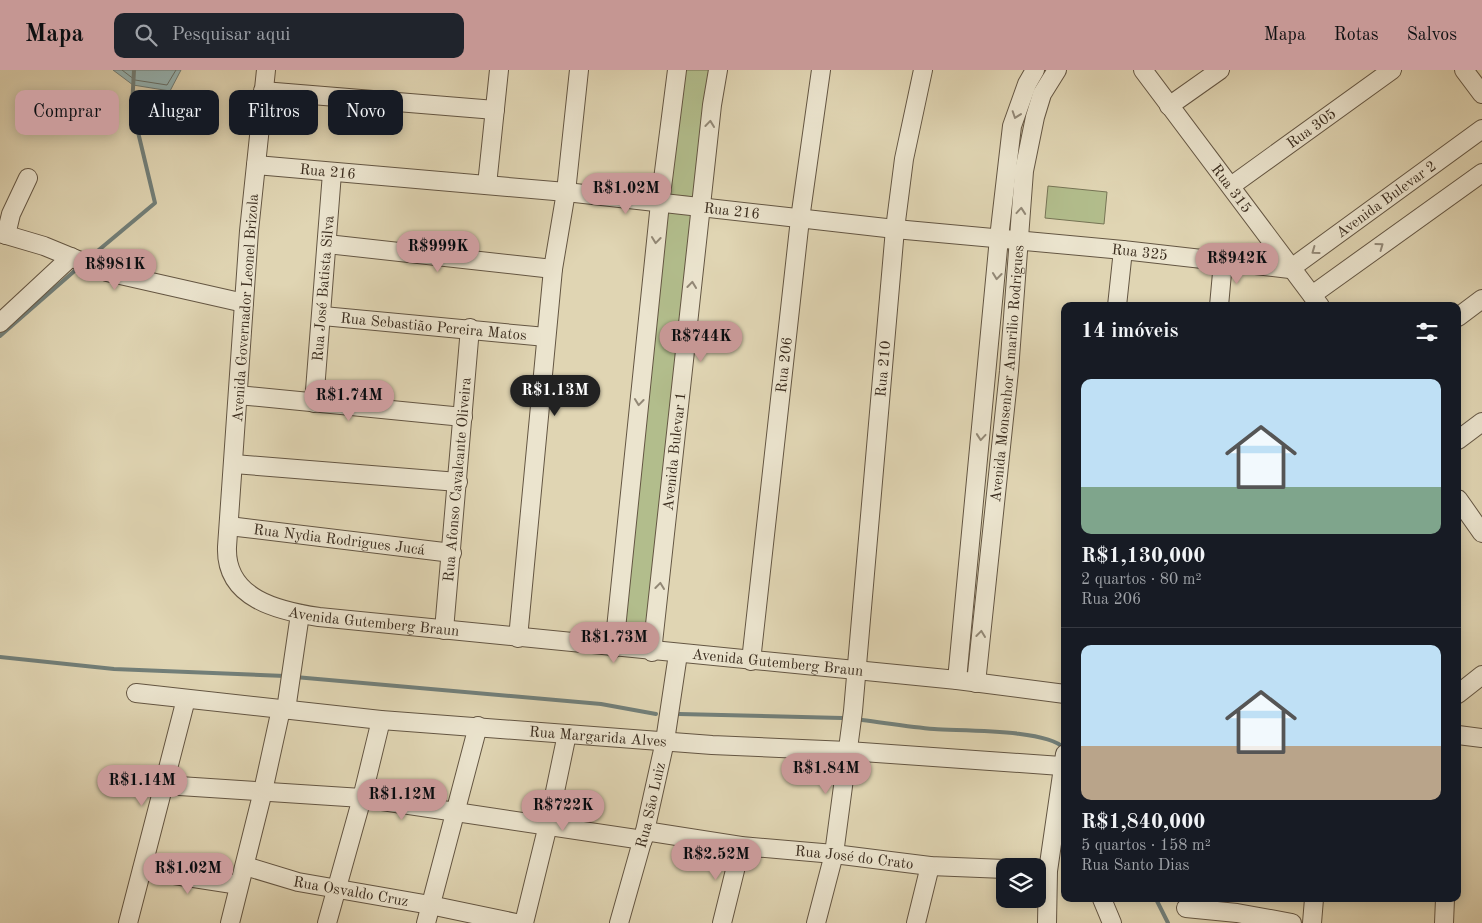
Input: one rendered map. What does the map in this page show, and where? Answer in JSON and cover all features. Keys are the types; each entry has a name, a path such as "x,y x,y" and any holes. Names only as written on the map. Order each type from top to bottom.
{"street":[{"name":"Avenida Governador Leonel Brizola","path":"263,90 266,70"},
{"path":"487,185 499,70"},
{"path":"518,638 553,269 566,192 579,70"},
{"path":"614,648 660,203 677,70"},
{"name":"Avenida Bulevar 1","path":"652,652 712,105 718,70"},
{"name":"Rua 206","path":"751,661 800,219 821,70"},
{"name":"Rua 210","path":"816,923 834,854 848,751 895,229 904,159 923,70"},
{"name":"Avenida Monsenhor Amarilio Rodrigues","path":"956,680 999,238 1012,126 1027,84 1035,70"},
{"name":"Avenida Monsenhor Amarilio Rodrigues","path":"976,683 1009,371 1024,171 1034,117 1042,94 1057,70"},
{"name":"Rua 315","path":"1143,70 1231,186 1290,269 1316,301"},
{"path":"1169,106 1220,70"},
{"name":"Rua 305","path":"1231,186 1392,70"},
{"path":"1464,70 1482,94"},
{"path":"318,96 495,110"},
{"name":"Avenida Bulevar 2","path":"1290,269 1482,129"},
{"name":"Avenida Governador Leonel Brizola","path":"227,547 244,303 259,135"},
{"name":"Rua 216","path":"256,165 566,192 701,206 800,219 999,238"},
{"name":"Rua José Batista Silva","path":"314,403 332,173"},
{"path":"1316,301 1482,173"},
{"path":"28,178 3,234 71,257 107,272 244,303"},
{"name":"Rua 325","path":"999,238 1290,269"},
{"path":"327,244 553,269"},
{"path":"1117,302 1123,250"},
{"path":"2,320 71,257"},
{"path":"1219,302 1223,262"},
{"path":"1461,315 1482,299"},
{"name":"Rua Sebastião Pereira Matos","path":"322,316 470,328 546,337"},
{"name":"Rua Afonso Cavalcante Oliveira","path":"444,630 470,328"},
{"path":"238,395 463,417"},
{"path":"1461,438 1482,422"},
{"path":"234,464 458,482"},
{"path":"1461,503 1482,533"},
{"name":"Rua Nydia Rodrigues Jucá","path":"229,526 452,553"},
{"name":"Avenida Gutemberg Braun","path":"227,547 227,562 246,592 271,606 300,614 652,652 956,680 1061,694"},
{"path":"230,923 283,709 300,614"},
{"name":"Rua São Luiz","path":"619,923 644,836 665,741 678,654"},
{"path":"1461,686 1482,675"},
{"name":"Rua Margarida Alves","path":"136,693 381,720 566,734 848,751 1061,760"},
{"path":"128,923 186,699"},
{"path":"327,923 362,798 381,720"},
{"path":"426,923 478,726"},
{"path":"524,923 548,825 566,734"},
{"path":"1461,736 1482,738"},
{"path":"1046,858 1061,774"},
{"name":"Rua José do Crato","path":"164,785 362,798 455,813 644,836 834,854 930,866 996,869"},
{"path":"1056,808 1061,818"},
{"path":"722,923 742,846"},
{"name":"Rua Osvaldo Cruz","path":"245,866 298,882 430,905 516,923"},
{"path":"916,923 930,866"},
{"path":"142,870 239,885"},
{"path":"1103,902 1112,923"},
{"path":"1312,923 1314,902"},
{"path":"1444,923 1445,902"},
{"path":"1046,908 1047,923"},
{"path":"1186,908 1237,918 1292,923"}],"green space":[{"path":"682,70 711,70 696,197 667,195"},
{"path":"1048,186 1107,192 1104,224 1045,218"},
{"path":"667,211 694,214 649,642 621,638"}],"water":[{"path":"113,70 181,70 171,90 133,85"}],"waterway":[{"path":"88,259 155,203 132,107 134,70"},
{"path":"0,336 79,267"},
{"path":"0,657 114,669 285,676"},
{"path":"295,677 601,704 656,714"},
{"path":"679,714 842,718"},
{"path":"862,720 934,729 1022,734 1040,737 1061,746"},
{"path":"1158,902 1168,923"}]}
